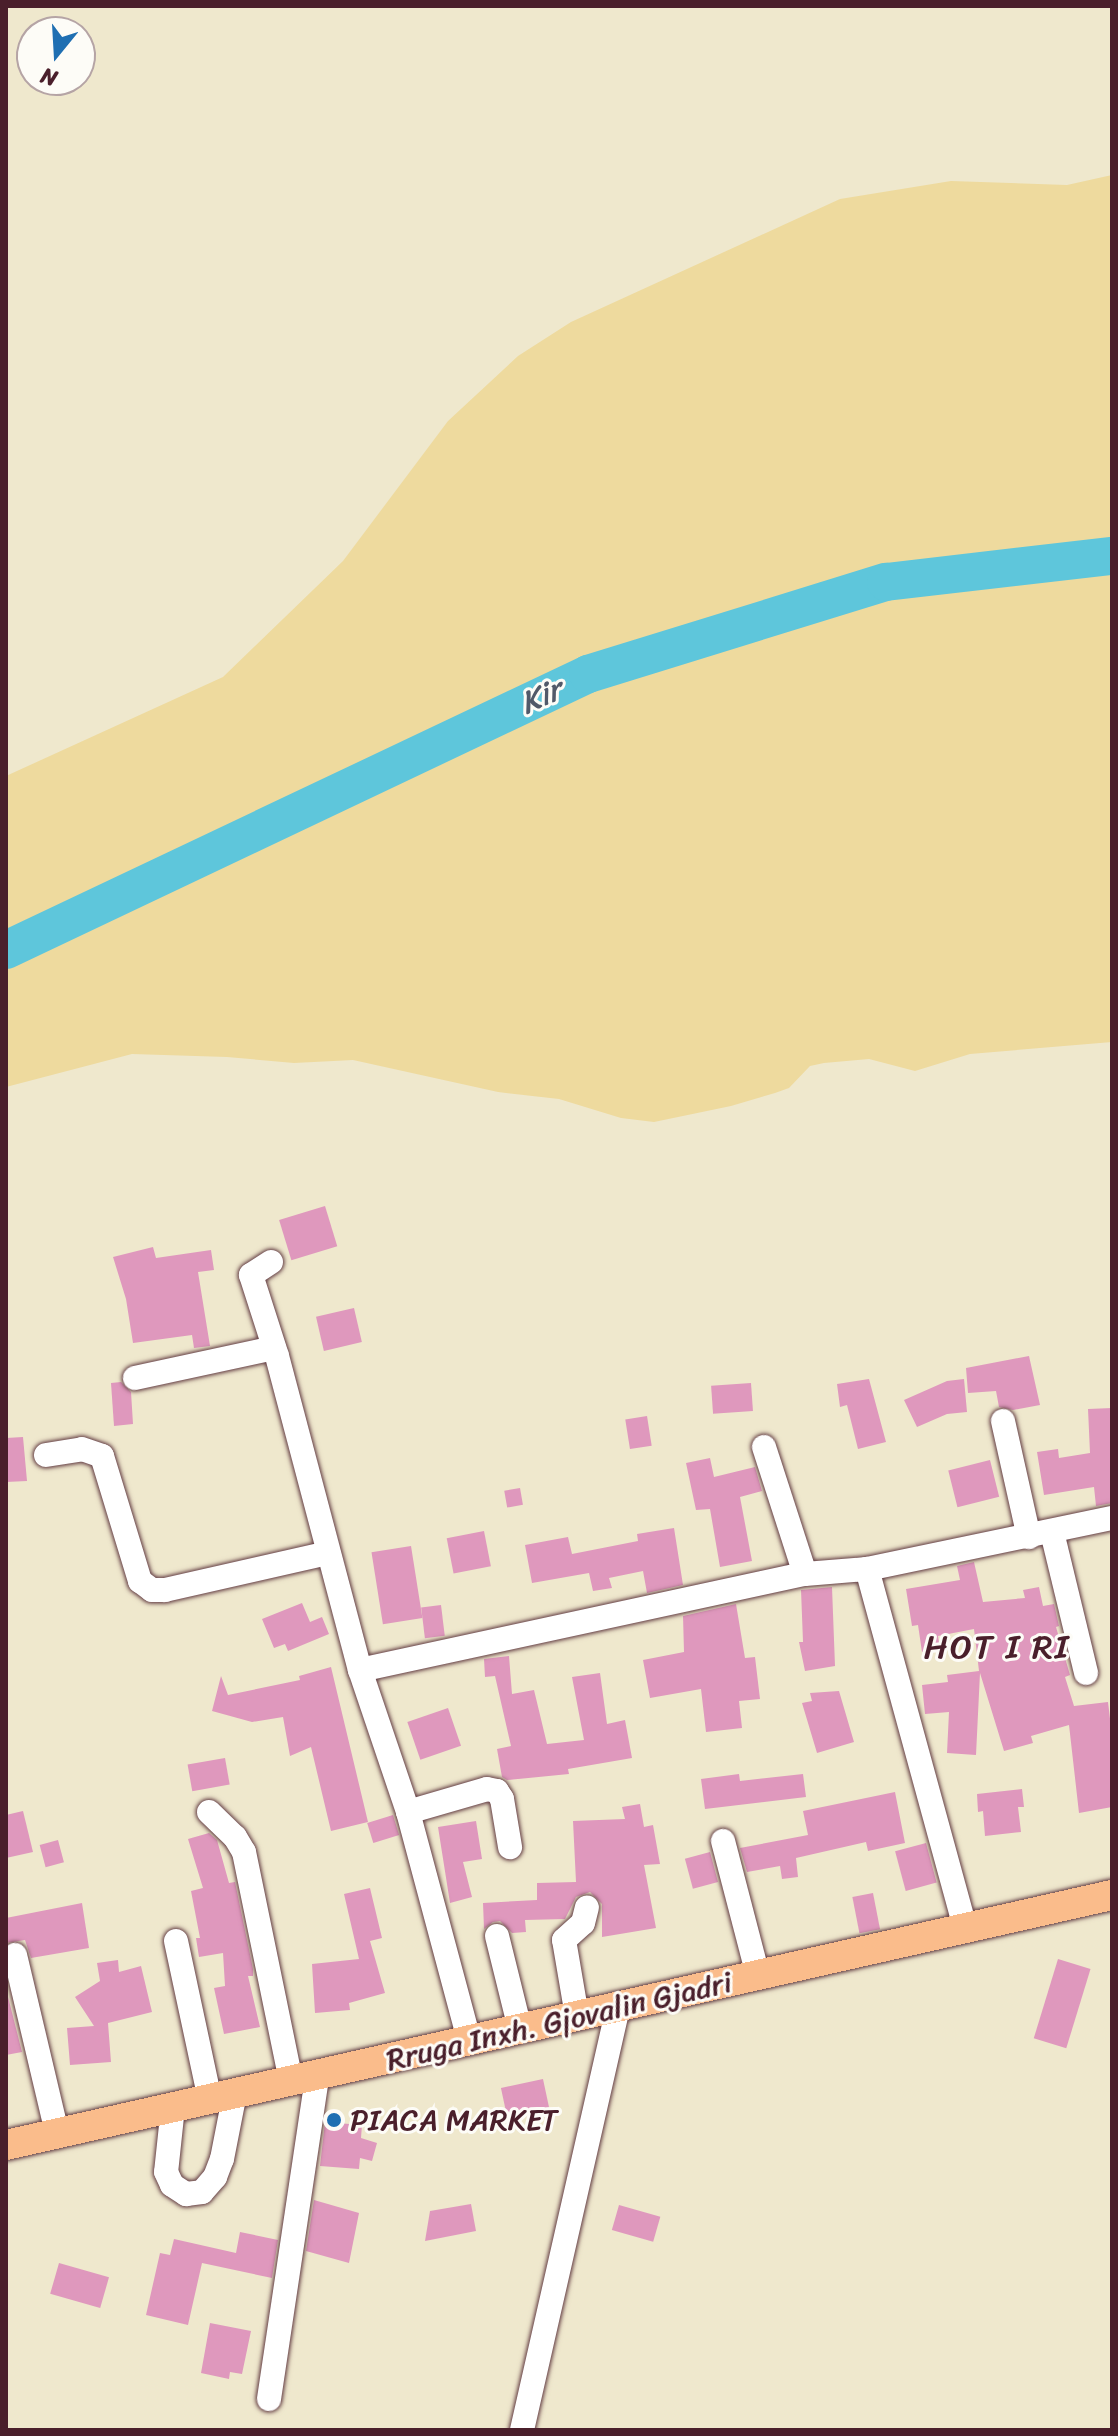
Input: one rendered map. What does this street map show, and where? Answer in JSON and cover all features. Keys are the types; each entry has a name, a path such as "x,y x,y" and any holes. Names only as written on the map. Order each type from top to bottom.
{"main road":[{"name":"Rruga Inxh. Gjovalin Gjadri","path":"6,2145 1112,1895"}],"street":[{"path":"271,1262 251,1275 274,1348 360,1670 408,1812 469,2040"},
{"path":"135,1378 274,1348"},
{"path":"1003,1421 1086,1673"},
{"path":"764,1447 805,1574"},
{"path":"46,1455 82,1449 102,1456 140,1581 152,1590 165,1590 328,1553"},
{"path":"360,1670 805,1574 867,1569 1112,1518"},
{"path":"867,1569 965,1928"},
{"path":"408,1812 487,1789 497,1791 502,1799 510,1847"},
{"path":"209,1812 235,1837 244,1852 304,2078 269,2399"},
{"path":"723,1841 758,1975"},
{"path":"577,2016 564,1940 583,1923 587,1907"},
{"path":"497,1936 520,2029"},
{"path":"173,2107 166,2172 172,2185 186,2194 202,2192 215,2177 222,2159 222,2096 176,1941"},
{"path":"15,1955 57,2133"},
{"path":"522,2430 618,2007"}],"sand":[{"path":"1112,175 1112,1042 970,1054 915,1071 869,1059 824,1063 810,1066 789,1088 775,1093 654,1122 621,1118 559,1099 498,1092 353,1060 294,1063 132,1054 6,1087 6,776 223,677 343,561 448,421 518,356 571,322 840,199 951,181 1067,185"}],"building":[{"path":"325,1206 337,1246 291,1260 279,1220"},
{"path":"153,1247 156,1258 211,1250 214,1270 198,1272 210,1346 194,1348 192,1335 133,1343 126,1299 113,1257"},
{"path":"354,1308 362,1342 324,1351 316,1317"},
{"path":"1029,1356 1040,1405 1013,1410 999,1407 996,1391 968,1393 966,1368"},
{"path":"869,1379 886,1442 858,1449 847,1405 840,1407 837,1384"},
{"path":"964,1379 967,1412 947,1414 917,1427 904,1400 947,1381"},
{"path":"121,1382 131,1392 133,1424 114,1426 111,1383"},
{"path":"751,1383 753,1411 713,1414 711,1386"},
{"path":"1112,1408 1112,1503 1096,1506 1094,1487 1044,1495 1037,1452 1058,1449 1059,1458 1090,1453 1088,1409"},
{"path":"647,1416 652,1446 630,1449 625,1419"},
{"path":"23,1437 27,1481 6,1482 6,1438"},
{"path":"710,1458 714,1477 755,1467 762,1491 740,1497 752,1561 720,1567 710,1509 696,1510 686,1463"},
{"path":"990,1460 999,1497 957,1507 948,1470"},
{"path":"520,1488 523,1505 507,1508 504,1491"},
{"path":"674,1528 683,1585 647,1593 643,1571 609,1578 612,1588 593,1591 589,1573 532,1583 525,1545 568,1537 572,1554 638,1541 637,1534"},
{"path":"484,1531 491,1566 454,1574 447,1538"},
{"path":"411,1546 422,1618 383,1624 371,1552"},
{"path":"974,1562 983,1602 1025,1598 1023,1590 1039,1587 1043,1606 1054,1604 1059,1626 1056,1627 1070,1675 1065,1677 1074,1706 1108,1702 1112,1735 1112,1807 1079,1813 1069,1725 1031,1736 1033,1743 1004,1751 980,1673 976,1755 947,1753 949,1712 925,1714 922,1685 948,1682 947,1675 979,1671 974,1629 938,1636 940,1649 922,1652 918,1625 912,1626 906,1589 960,1580 957,1566"},
{"path":"832,1587 835,1666 805,1671 799,1642 803,1642 801,1590"},
{"path":"302,1603 310,1622 322,1617 329,1634 288,1651 285,1644 274,1648 262,1619"},
{"path":"736,1604 745,1658 755,1657 760,1699 739,1701 742,1728 706,1732 701,1689 650,1698 643,1660 684,1652 683,1616"},
{"path":"441,1605 445,1636 425,1638 421,1607"},
{"path":"509,1656 512,1694 534,1690 547,1744 584,1740 572,1677 600,1673 607,1724 625,1720 632,1758 568,1769 569,1774 507,1780 502,1777 497,1749 511,1746 495,1676 485,1677 484,1659"},
{"path":"331,1667 368,1822 331,1831 311,1747 290,1756 283,1717 252,1722 212,1711 221,1676 228,1695 300,1680 299,1676"},
{"path":"839,1691 854,1742 817,1753 802,1703 812,1701 810,1693"},
{"path":"448,1708 461,1746 420,1760 407,1722"},
{"path":"225,1758 230,1785 192,1791 188,1765"},
{"path":"739,1774 740,1781 803,1774 806,1797 705,1809 701,1779"},
{"path":"1022,1789 1024,1807 1018,1807 1021,1832 985,1836 983,1811 978,1812 977,1794"},
{"path":"895,1792 905,1843 868,1851 866,1842 796,1858 798,1877 782,1879 780,1866 747,1872 740,1848 808,1835 803,1811"},
{"path":"640,1804 644,1827 653,1825 660,1864 644,1865 656,1928 602,1937 602,1904 590,1892 576,1897 565,1919 525,1920 526,1932 512,1933 500,1921 484,1929 483,1903 537,1900 537,1883 576,1882 573,1821 625,1819 622,1807"},
{"path":"23,1811 33,1852 6,1858 6,1815"},
{"path":"393,1815 399,1835 373,1843 367,1823"},
{"path":"476,1821 482,1859 463,1862 472,1897 450,1903 438,1827"},
{"path":"209,1833 217,1840 229,1883 235,1882 253,1969 253,1976 248,1976 260,2027 224,2034 214,1988 225,1986 223,1953 199,1957 196,1938 200,1938 191,1891 203,1888 188,1839"},
{"path":"58,1840 64,1862 46,1867 40,1845"},
{"path":"926,1843 937,1883 906,1891 895,1851"},
{"path":"710,1852 718,1882 693,1889 685,1859"},
{"path":"370,1888 382,1938 370,1941 385,1993 349,2003 350,2010 315,2013 312,1964 359,1959 344,1894"},
{"path":"873,1893 880,1929 859,1933 852,1897"},
{"path":"82,1903 89,1948 31,1958 25,1940 6,1943 6,1918"},
{"path":"1058,1959 1091,1969 1066,2048 1034,2038"},
{"path":"118,1960 119,1972 141,1966 152,2012 108,2023 111,2062 70,2065 67,2028 94,2026 75,1997 100,1981 97,1963"},
{"path":"6,1989 22,2052 6,2055"},
{"path":"543,2079 549,2107 507,2116 501,2088"},
{"path":"325,2122 362,2125 361,2138 377,2143 372,2161 360,2158 359,2169 320,2166"},
{"path":"314,2200 359,2213 349,2263 306,2251"},
{"path":"471,2204 476,2231 425,2241 430,2211"},
{"path":"619,2205 660,2217 653,2242 612,2230"},
{"path":"240,2232 278,2240 272,2278 202,2263 188,2325 146,2315 160,2253 170,2255 174,2239 236,2253"},
{"path":"59,2263 109,2277 100,2308 50,2294"},
{"path":"210,2323 251,2331 242,2374 230,2372 229,2379 201,2373"}],"waterway":[{"name":"Kir","path":"6,950 588,674 886,582 1112,556"}],"place":[{"name":"PIACA MARKET","path":"334,2120"}],"district":[{"name":"HOT I RI","path":"997,1648"}]}
